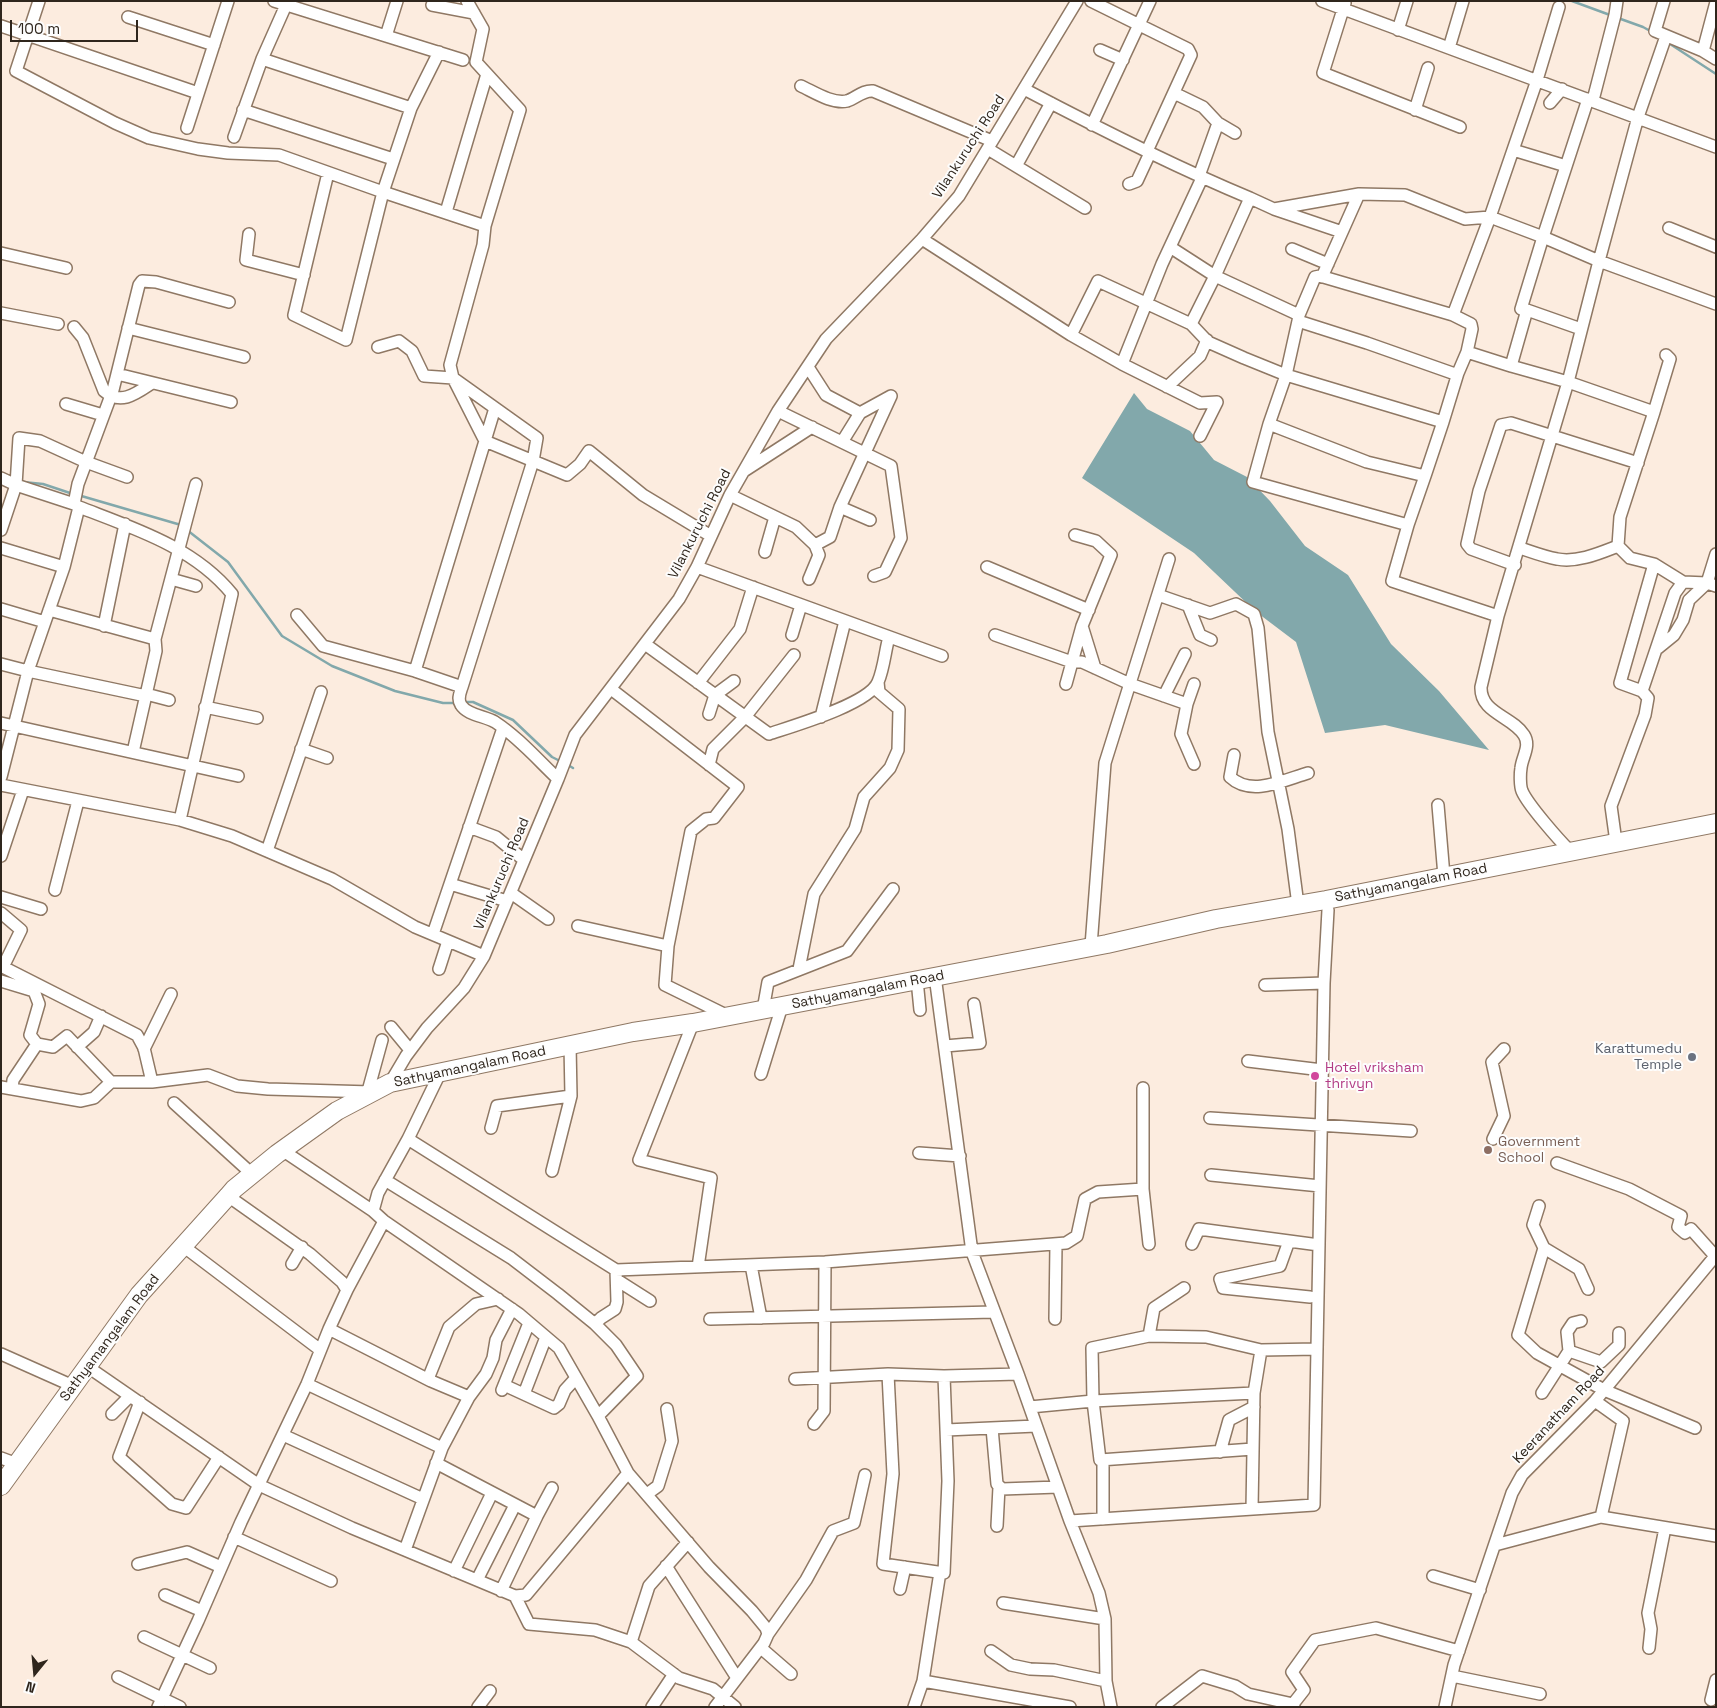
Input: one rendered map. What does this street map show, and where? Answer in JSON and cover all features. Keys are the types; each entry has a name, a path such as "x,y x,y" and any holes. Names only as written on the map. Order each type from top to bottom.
{"highway":[{"name":"Sathyamangalam Road","path":"1099,945 1169,939 1328,910 1491,872 1570,851 1716,823"},
{"name":"Sathyamangalam Road","path":"1,1486 9,1461 73,1386 139,1295 228,1196 282,1150 337,1111 390,1083 634,1032 763,1010 1099,945 1216,919 1444,876 1491,872 1716,833"}],"street":[{"path":"39,1 16,71 115,123 149,138 198,149 279,156 485,226"},
{"path":"186,128 228,1"},
{"path":"274,1 463,60"},
{"path":"386,36 397,1"},
{"path":"467,1 483,29 476,62 520,110 485,226 483,245 450,364 453,378 485,441 567,475 580,464 589,451 643,495 711,536"},
{"name":"Vilankuruchi Road","path":"390,1083 410,1050 464,988 484,956 558,779 574,735 679,599 697,567 730,495 778,411 826,339 922,239 959,196 1077,1"},
{"path":"1091,1 1184,47 1190,52 1191,58 1148,152 1137,181 1129,184"},
{"path":"1092,125 1150,1"},
{"path":"1322,1 1345,5 1398,30 1716,147"},
{"path":"1398,30 1407,1"},
{"path":"1449,48 1463,1"},
{"path":"1581,329 1521,309 1542,237 1590,100 1614,18 1617,1"},
{"path":"1664,1 1655,31 1665,39 1703,52 1716,60"},
{"path":"1703,52 1716,2"},
{"path":"234,137 262,59 286,5"},
{"path":"432,5 474,13"},
{"path":"1345,5 1323,73 1460,128"},
{"path":"1453,315 1490,217 1537,80 1559,7"},
{"path":"128,17 214,44"},
{"path":"1,26 198,93"},
{"path":"1570,851 1522,791 1521,769 1526,754 1527,741 1523,734 1510,721 1486,704 1480,696 1484,671 1498,616 1515,565 1568,382 1638,117 1665,39"},
{"path":"1100,50 1122,60"},
{"path":"328,173 294,315 346,340 393,159 411,108 439,52"},
{"path":"262,59 411,108"},
{"path":"1415,110 1428,68"},
{"path":"446,212 487,74"},
{"path":"801,86 840,101 848,100 868,90 873,91 990,145 1016,166 1085,208"},
{"path":"1024,89 1092,125 1200,177 1274,209 1342,232"},
{"path":"1550,103 1562,90"},
{"path":"1174,93 1203,107 1218,123 1235,133"},
{"path":"1016,166 1051,103"},
{"path":"243,110 393,159"},
{"path":"1122,364 1200,177 1218,123"},
{"path":"1513,150 1566,166"},
{"path":"1274,209 1359,194 1405,195 1465,219 1490,217 1599,261 1716,304"},
{"path":"1322,277 1359,194"},
{"path":"1191,324 1250,198"},
{"path":"1669,228 1716,247"},
{"path":"249,234 246,260 304,275"},
{"path":"922,239 1071,335 1122,364 1200,403 1217,402 1200,436"},
{"path":"1170,247 1215,276 1299,318 1449,372 1458,373"},
{"path":"1292,249 1328,264"},
{"path":"1,253 66,268"},
{"path":"1408,525 1253,482 1269,424 1286,374 1299,318 1315,277 1322,277 1453,315 1470,324 1472,329 1468,352 1458,373 1408,525 1392,581 1498,616"},
{"path":"1,777 28,671 64,567 77,505 78,484 117,374 139,285 142,281 156,282 229,302"},
{"path":"1071,335 1098,281 1191,324 1207,340 1244,358 1286,374 1443,422"},
{"path":"1511,366 1527,310"},
{"path":"1,313 58,324"},
{"path":"74,327 82,338 104,392 110,396 130,397 152,383"},
{"path":"128,328 244,357"},
{"path":"1167,386 1200,356 1207,340"},
{"path":"378,347 400,341 412,351 424,376 453,378 537,438 533,462 462,687 460,704 468,711 494,721 558,779"},
{"path":"1468,352 1568,382 1654,412"},
{"path":"1666,355 1670,360 1620,517 1618,546 1630,558 1654,564 1683,582 1711,584"},
{"path":"808,367 826,395 860,413"},
{"path":"117,374 231,402"},
{"path":"815,545 830,537 840,507 891,396 860,413 842,442"},
{"path":"66,404 103,415"},
{"path":"415,671 495,408"},
{"path":"778,411 891,466 901,538 885,572 874,576"},
{"path":"1515,565 1468,547 1467,544 1479,491 1501,425 1511,423 1638,463"},
{"path":"1269,424 1367,462 1425,476"},
{"path":"743,472 812,427"},
{"path":"1,530 19,438 40,442 127,478"},
{"path":"12,481 125,524 179,550 194,559 232,594 180,820"},
{"path":"133,752 156,651 155,639 196,484"},
{"path":"730,495 796,527 815,545 819,555 809,579"},
{"path":"840,507 870,520"},
{"path":"765,552 775,517"},
{"path":"104,626 125,524"},
{"path":"1066,684 1082,626 1111,556 1096,541 1075,535"},
{"path":"1520,548 1558,560 1598,554 1618,546"},
{"path":"1,548 64,567"},
{"path":"1657,648 1674,635 1683,620 1689,600 1711,584 1716,554"},
{"path":"1099,945 1105,763 1169,559"},
{"path":"1616,842 1611,806 1645,715 1648,698 1642,691 1620,683 1654,564"},
{"path":"697,567 942,656"},
{"path":"987,567 1089,610"},
{"path":"171,579 196,586"},
{"path":"1642,691 1675,593 1683,582"},
{"path":"698,684 740,629 753,587"},
{"path":"1158,594 1210,613 1236,604 1254,614 1258,628 1268,732 1288,829 1298,905"},
{"path":"792,634 801,605"},
{"path":"1188,605 1200,635 1211,640"},
{"path":"1,609 45,622"},
{"path":"49,610 155,639"},
{"path":"297,614 323,646 415,671 462,687"},
{"path":"821,717 845,621"},
{"path":"1082,626 1095,668"},
{"path":"995,635 1072,662 1082,662 1130,684 1187,704"},
{"path":"799,969 814,894 855,829 864,797 890,768 898,750 899,709 879,692 878,682 889,637"},
{"path":"645,644 769,734 821,717 871,692 878,682"},
{"path":"1164,696 1185,654"},
{"path":"709,765 713,749 745,717 794,655"},
{"path":"1,664 169,700"},
{"path":"709,714 715,695 734,681"},
{"path":"1194,684 1187,704 1181,734 1194,764"},
{"path":"611,689 738,787 714,818 706,819 691,831 668,946 665,985 730,1016"},
{"path":"267,851 321,692"},
{"path":"205,707 257,718"},
{"path":"1,723 238,776"},
{"path":"433,934 503,728"},
{"path":"302,749 327,758"},
{"path":"1234,755 1230,777 1236,783 1256,788 1308,773"},
{"path":"1,784 23,790 180,820 232,836 332,879 415,927 484,956"},
{"path":"1,856 23,790"},
{"path":"55,890 78,801"},
{"path":"1438,805 1444,876"},
{"path":"469,827 496,837 524,860"},
{"path":"450,884 509,897 548,919"},
{"path":"763,1010 768,982 847,951 893,889"},
{"path":"1,897 41,909"},
{"path":"1070,1521 1314,1505 1324,983 1328,910"},
{"path":"1,913 21,930 2,966 137,1035 144,1049 152,1082"},
{"path":"578,926 668,946"},
{"path":"439,970 448,941"},
{"path":"935,976 972,1252 1070,1521 1099,1593 1105,1620 1106,1681 1111,1707"},
{"path":"917,980 920,1010"},
{"path":"1,981 34,991 39,1004 30,1036 37,1044 53,1047 67,1036 111,1082"},
{"path":"1265,985 1324,983"},
{"path":"144,1049 171,994"},
{"path":"945,1046 980,1043 974,1004"},
{"path":"761,1074 782,1006"},
{"path":"77,1047 94,1032 101,1016"},
{"path":"693,1023 639,1160 711,1178 698,1267"},
{"path":"391,1027 410,1050"},
{"path":"37,1044 7,1088 81,1102 94,1098 111,1082 152,1082 208,1075 237,1086 268,1090 370,1092 382,1040"},
{"path":"552,1171 571,1096 570,1045"},
{"path":"1494,1139 1504,1116 1492,1062 1504,1050"},
{"path":"1248,1061 1322,1070"},
{"path":"373,1211 378,1193 408,1139 440,1073"},
{"path":"1143,1088 1143,1189 1149,1244"},
{"path":"491,1128 496,1106 571,1096"},
{"path":"174,1103 252,1174"},
{"path":"1210,1118 1411,1131"},
{"path":"408,1139 616,1275 650,1301"},
{"path":"282,1150 373,1211 384,1221 512,1309 559,1348 628,1473 724,1583 752,1611 766,1628 768,1634"},
{"path":"919,1153 960,1156"},
{"path":"1557,1163 1629,1189 1680,1216 1678,1227 1685,1233 1691,1229 1715,1256"},
{"path":"1211,1175 1320,1186"},
{"path":"385,1180 511,1258 595,1324 616,1346 637,1376 598,1416"},
{"path":"616,1275 698,1267 825,1262 1066,1244 1076,1236 1085,1199 1098,1192 1143,1189"},
{"path":"228,1196 302,1248 326,1267 342,1282 347,1290"},
{"path":"1539,1206 1533,1225 1544,1248 1579,1269 1588,1289"},
{"path":"160,1702 234,1537 307,1384 328,1329 384,1221"},
{"path":"1192,1244 1199,1230 1319,1245"},
{"path":"1289,1241 1280,1266 1220,1279 1222,1288 1310,1297"},
{"path":"1055,1319 1056,1244"},
{"path":"182,1246 319,1349"},
{"path":"292,1264 302,1248"},
{"path":"1544,1248 1518,1335 1537,1353 1604,1390 1695,1428"},
{"name":"Keeranatham Road","path":"1445,1707 1459,1651 1512,1493 1522,1475 1595,1401 1715,1256"},
{"path":"814,1424 824,1411 825,1262"},
{"path":"751,1265 761,1318"},
{"path":"595,1324 615,1309 617,1302 616,1275"},
{"path":"1149,1336 1154,1308 1184,1288"},
{"path":"428,1379 449,1326 476,1304 498,1299"},
{"path":"405,1550 442,1448 469,1397 486,1374 493,1358 496,1340 512,1309"},
{"path":"710,1319 994,1312"},
{"path":"1542,1393 1569,1351 1567,1332 1573,1323 1581,1320"},
{"path":"529,1323 503,1387 524,1394 554,1408 559,1404 565,1390 576,1378"},
{"path":"328,1329 428,1379 469,1397"},
{"path":"1569,1351 1601,1362 1619,1345 1619,1333"},
{"path":"1102,1518 1102,1460 1100,1460 1093,1401 1092,1348 1149,1336 1206,1337 1261,1350 1317,1349"},
{"path":"524,1394 546,1337"},
{"path":"1252,1509 1254,1393 1261,1350"},
{"path":"1,1354 73,1386"},
{"path":"88,1366 259,1484 405,1550 515,1596 526,1595 628,1473"},
{"path":"795,1379 888,1374 944,1376 1018,1374"},
{"path":"888,1374 893,1474 883,1564 944,1573 948,1481 944,1376"},
{"path":"307,1384 442,1448"},
{"path":"1030,1407 1093,1401 1254,1393"},
{"path":"112,1414 135,1399"},
{"path":"135,1399 119,1457 172,1504 186,1508 219,1457"},
{"path":"1595,1401 1623,1421 1601,1517"},
{"path":"1220,1452 1229,1420 1254,1407"},
{"path":"647,1494 658,1486 672,1441 667,1409"},
{"path":"946,1430 1036,1426"},
{"path":"992,1428 997,1484 999,1487 998,1526"},
{"path":"283,1435 423,1498"},
{"path":"1102,1460 1253,1449"},
{"path":"436,1463 536,1516"},
{"path":"715,1707 761,1648 768,1634 806,1580 833,1531 854,1523 865,1475"},
{"path":"999,1487 1058,1488"},
{"path":"501,1590 536,1516 552,1488"},
{"path":"454,1571 492,1493"},
{"path":"477,1580 515,1504"},
{"path":"1495,1545 1601,1517 1716,1536"},
{"path":"1649,1648 1651,1629 1648,1613 1665,1528"},
{"path":"234,1537 331,1581"},
{"path":"631,1642 649,1586 688,1542"},
{"path":"138,1564 187,1552 221,1567"},
{"path":"666,1566 737,1678"},
{"path":"900,1589 905,1567"},
{"path":"914,1707 923,1680 940,1572"},
{"path":"1433,1576 1480,1590"},
{"path":"165,1595 202,1611"},
{"path":"515,1596 529,1624 595,1630 631,1642 679,1678 713,1689 735,1707"},
{"path":"1003,1603 1105,1620"},
{"path":"1162,1707 1202,1676 1235,1686 1248,1694 1294,1705 1304,1690 1292,1672 1315,1640 1376,1628 1459,1651"},
{"path":"144,1638 210,1668"},
{"path":"761,1648 791,1674"},
{"path":"992,1651 1012,1665 1030,1669 1054,1670 1106,1681"},
{"path":"652,1707 674,1674"},
{"path":"1452,1676 1540,1694"},
{"path":"118,1677 160,1702 180,1707"},
{"path":"923,1680 1070,1707"},
{"path":"1711,1700 1716,1680"},
{"path":"478,1707 490,1691"}],"water":[{"path":"1134,393 1147,409 1190,431 1214,460 1247,477 1270,501 1305,546 1348,575 1391,644 1439,691 1489,750 1385,725 1325,733 1296,642 1255,611 1194,553 1082,478"}],"waterway":[{"path":"1572,1 1610,15"},
{"path":"1618,18 1652,32"},
{"path":"1667,42 1716,74"},
{"path":"23,482 43,484 73,494"},
{"path":"78,495 181,525"},
{"path":"187,530 228,562 282,636 332,666 395,691 443,703 456,703"},
{"path":"464,702 473,702 513,720 552,757 560,761"},
{"path":"568,765 573,768"}],"place":[{"name":"Karattumedu Temple","path":"1692,1057"},
{"name":"Hotel vriksham thrivyn","path":"1315,1076"},
{"name":"Government School","path":"1488,1150"}]}
